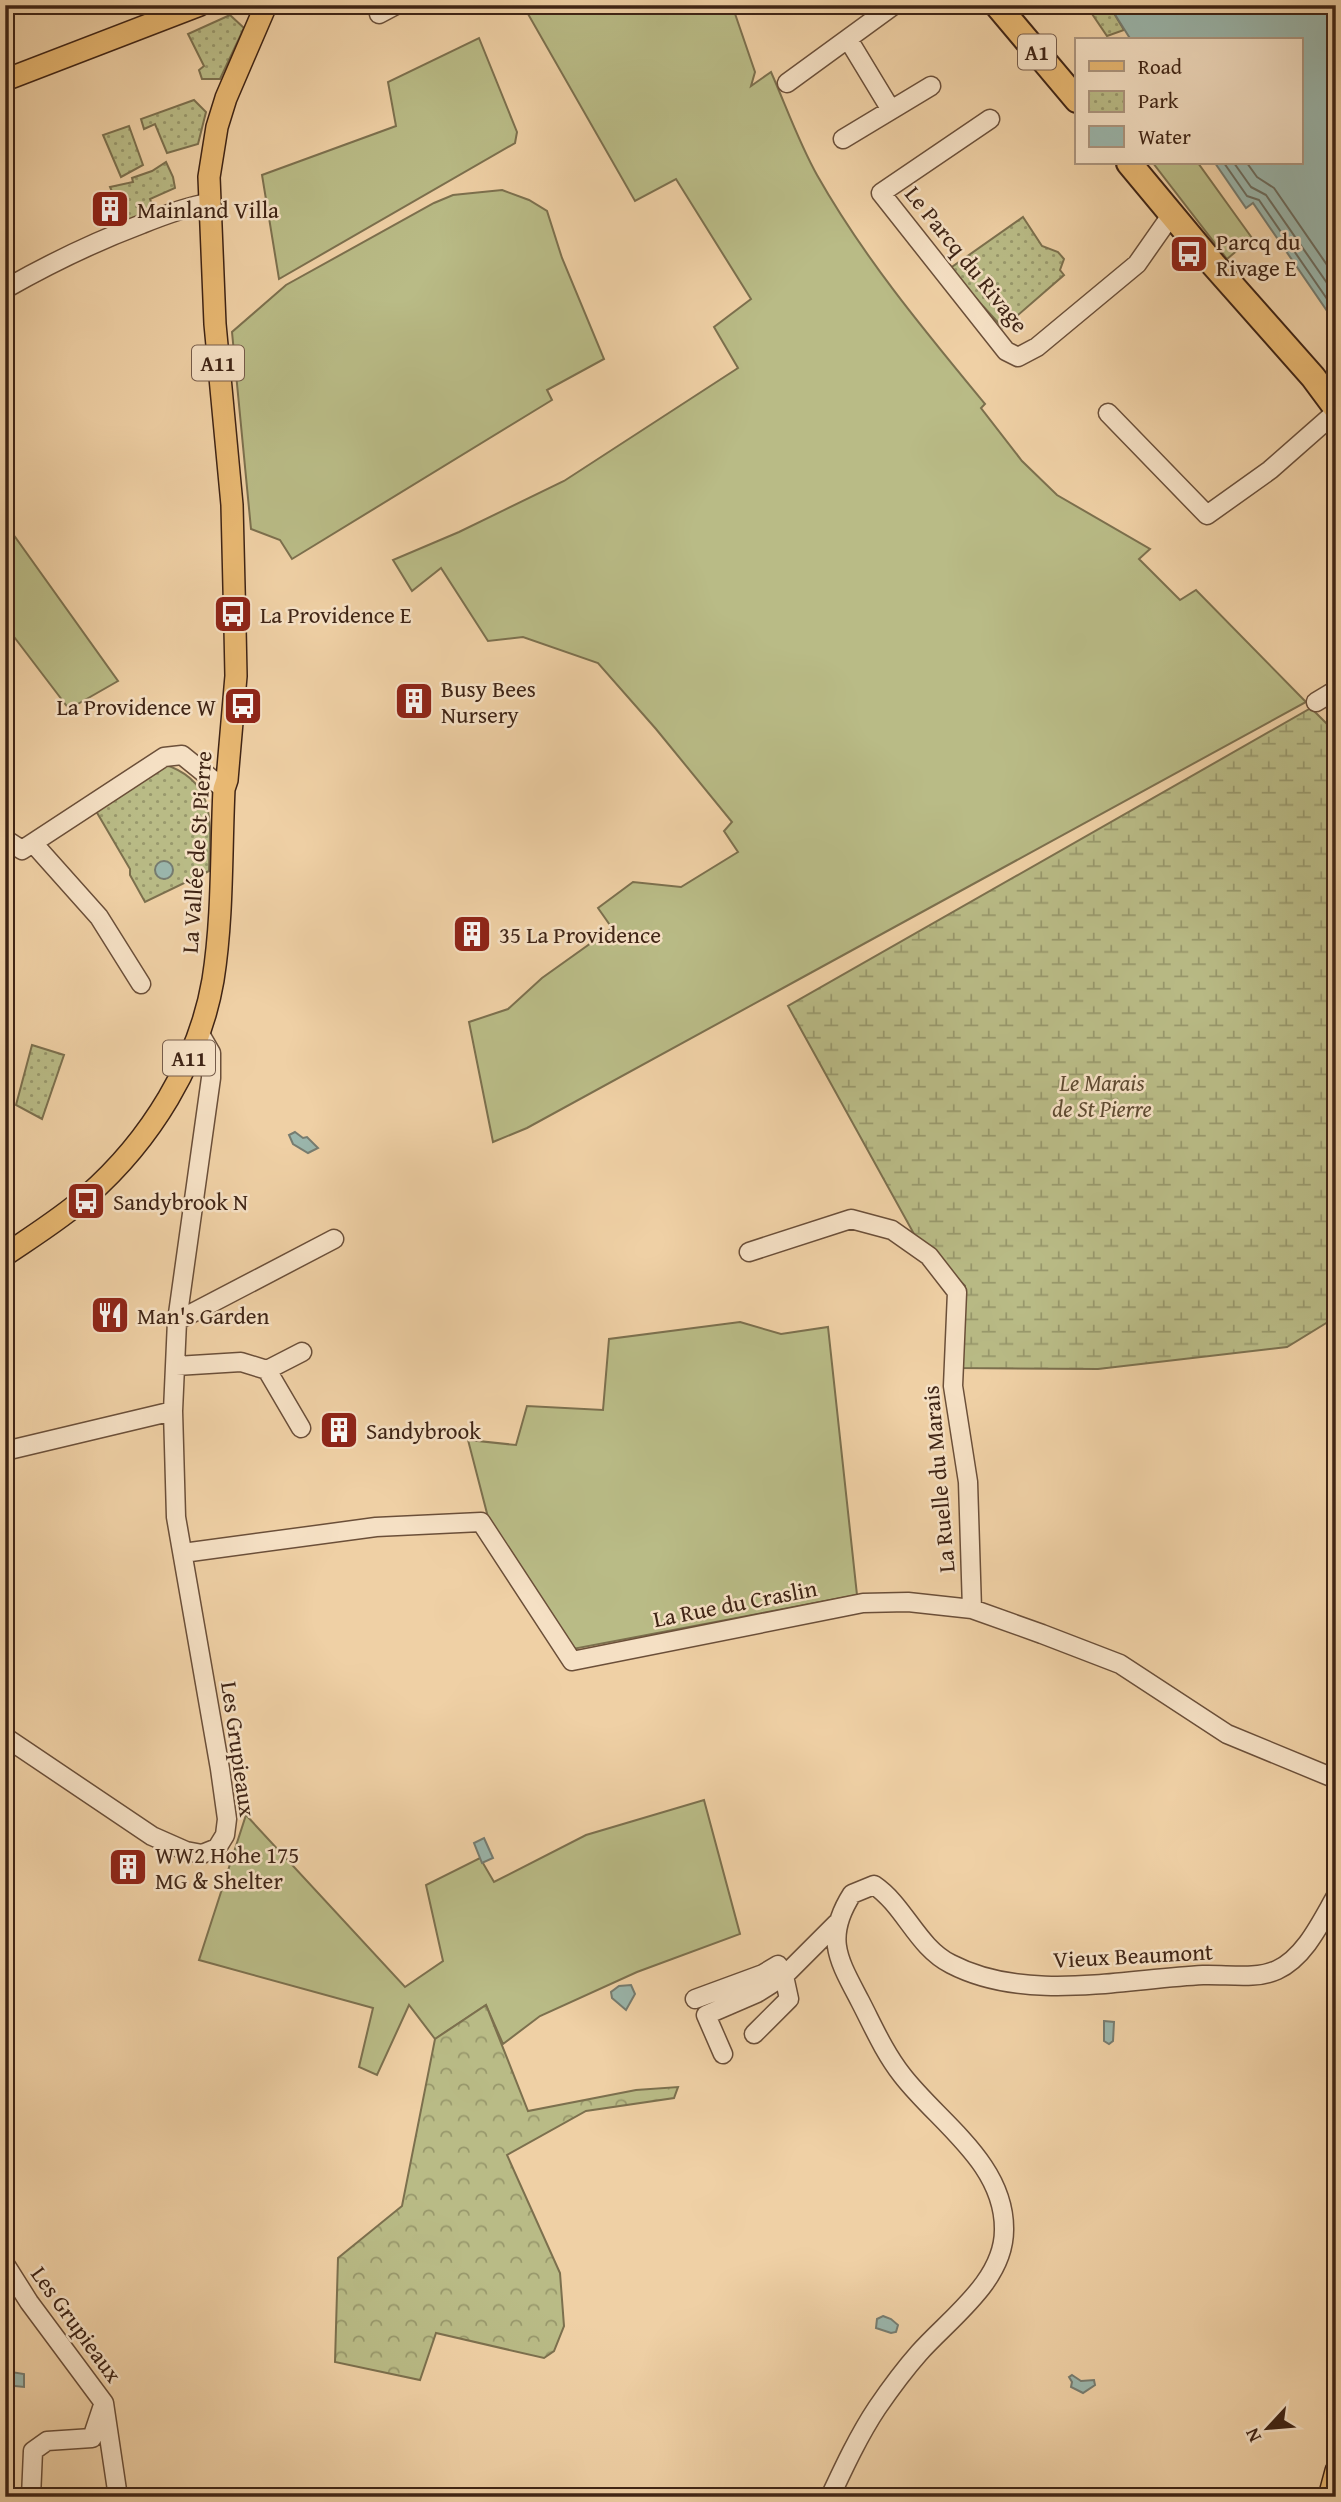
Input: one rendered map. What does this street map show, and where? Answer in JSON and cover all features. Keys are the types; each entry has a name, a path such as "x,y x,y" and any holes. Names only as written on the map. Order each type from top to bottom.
{"highway":[{"name":"A1","path":"997,5 1075,98"},
{"path":"1130,164 1313,377 1336,410"}],"main road":[{"path":"5,80 200,5"},
{"name":"La Vallée de St Pierre","path":"5,1255 88,1195 145,1132 164,1105 189,1060 200,1034 213,980 219,921 224,789 236,676 232,505 218,365 209,177 217,127 226,99 266,5"},
{"path":"1329,2497 1336,2471"}],"street":[{"path":"379,14 396,5"},
{"path":"787,83 894,5"},
{"path":"848,39 891,110"},
{"path":"843,139 931,86"},
{"name":"Le Parcq du Rivage","path":"990,119 881,193 1006,351 1018,357 1037,348 1137,264 1172,215"},
{"path":"5,289 106,238 188,206 209,203"},
{"path":"1108,413 1207,515 1270,470 1336,410"},
{"path":"1315,702 1336,690"},
{"path":"5,839 22,850 164,757 182,755 224,789"},
{"path":"33,843 99,917 141,984"},
{"name":"Les Grupieaux","path":"5,1737 152,1836 186,1851 202,1854 217,1848 225,1835 227,1819 176,1517 173,1411 177,1321 211,1078 211,1053 200,1034"},
{"name":"La Ruelle du Marais","path":"750,1252 851,1219 892,1230 929,1256 957,1292 953,1386 968,1482 972,1609"},
{"path":"177,1321 334,1239"},
{"path":"267,1370 302,1352"},
{"path":"176,1366 241,1362 267,1370 301,1428"},
{"path":"5,1451 173,1411"},
{"name":"La Rue du Craslin","path":"183,1553 376,1527 481,1522 572,1661 863,1603 908,1602 972,1609 1120,1664 1227,1734 1336,1779"},
{"name":"Vieux Beaumont","path":"837,1923 852,1894 874,1885 885,1892 932,1952 949,1964 974,1975 1020,1983 1082,1986 1204,1975 1259,1975 1277,1970 1293,1960 1312,1936 1336,1896"},
{"path":"723,2054 706,2015 757,1993 784,1976 837,1923"},
{"path":"830,2497 877,2409 918,2354 966,2306 989,2274 1002,2248 1004,2229 1001,2202 989,2176 965,2143 900,2073 877,2037 845,1975 836,1947 837,1923"},
{"path":"695,1999 763,1974 778,1965 784,1976 789,1999 754,2034"},
{"name":"Les Grupieaux","path":"5,2264 29,2302 104,2403 118,2497"},
{"path":"31,2497 33,2451 47,2441 92,2438 104,2403"}],"green space":[{"path":"546,5 732,5 755,72 751,86 771,72 804,150 835,206 896,293 985,404 981,408 1022,461 1057,495 1150,549 1139,559 1180,600 1196,590 1306,702 527,1128 493,1142 469,1022 508,1009 542,978 612,928 598,908 633,882 681,887 738,852 724,831 732,822 598,663 523,637 488,641 441,568 412,591 393,560 459,532 564,481 738,368 714,327 751,299 676,179 635,201 528,14"},
{"path":"1086,5 1109,5 1124,30 1107,36"},
{"path":"230,15 244,28 220,79 202,79 199,70 204,66 188,34"},
{"path":"479,38 517,132 515,143 279,279 262,175 396,126 388,82"},
{"path":"194,100 206,112 198,144 167,153 155,124 144,129 141,119"},
{"path":"129,126 143,165 121,177 103,135"},
{"path":"166,162 175,188 150,199 156,215 131,226 118,195 114,196 110,187 133,182 132,178 152,171"},
{"path":"1154,164 1199,164 1252,238 1227,259"},
{"path":"502,190 529,200 547,211 562,258 604,359 547,390 552,400 292,559 280,540 251,529 232,332 286,285 434,203 453,195"},
{"path":"1023,217 1042,246 1058,252 1064,259 1060,270 1064,275 1003,328 949,269"},
{"path":"5,519 118,681 69,709 5,625"},
{"name":"Le Marais de St Pierre","path":"1311,708 1336,733 1336,1317 1287,1347 1098,1369 960,1368 965,1286 914,1234 788,1006"},
{"path":"163,764 194,781 202,793 209,821 209,871 145,902 130,875 130,869 96,811"},
{"path":"32,1045 64,1055 42,1119 16,1105"},
{"path":"740,1322 781,1334 828,1327 857,1595 573,1649 489,1521 468,1440 516,1445 527,1406 603,1410 609,1339"},
{"path":"704,1800 740,1934 637,1972 540,2016 503,2044 486,2005 435,2039 409,2005 377,2075 359,2067 373,2008 199,1960 246,1815 405,1987 443,1961 426,1885 480,1858 494,1882 586,1835"},
{"path":"486,2005 528,2111 636,2090 678,2087 674,2098 586,2111 507,2155 560,2273 564,2326 554,2351 544,2358 436,2333 420,2380 335,2362 338,2258 402,2206 435,2039"}],"water":[{"path":"1109,5 1336,5 1336,324 1253,203 1246,208 1216,164 1302,164 1302,38 1130,38"},
{"path":"164,861 170,864 173,870 170,876 164,879 158,876 155,870 158,864"},
{"path":"295,1132 303,1138 307,1137 318,1148 308,1153 293,1144 289,1135"},
{"path":"484,1838 493,1858 482,1863 474,1843"},
{"path":"631,1985 635,1994 626,2010 612,1998 611,1992 619,1986"},
{"path":"1104,2021 1114,2022 1113,2041 1109,2044 1104,2041"},
{"path":"883,2316 898,2325 896,2332 876,2328 877,2319"},
{"path":"5,2371 24,2374 24,2387 5,2385"},
{"path":"1072,2375 1081,2381 1094,2380 1095,2385 1083,2393 1071,2387 1069,2377"}],"place":[{"name":"Mainland Villa","path":"110,209"},
{"name":"Parcq du Rivage E","path":"1189,254"},
{"name":"La Providence E","path":"233,614"},
{"name":"Busy Bees Nursery","path":"414,701"},
{"name":"La Providence W","path":"243,706"},
{"name":"35 La Providence","path":"472,934"},
{"name":"Sandybrook N","path":"86,1201"},
{"name":"Man's Garden","path":"110,1315"},
{"name":"Sandybrook","path":"339,1430"},
{"name":"WW2 Hohe 175 MG & Shelter","path":"128,1867"}]}
